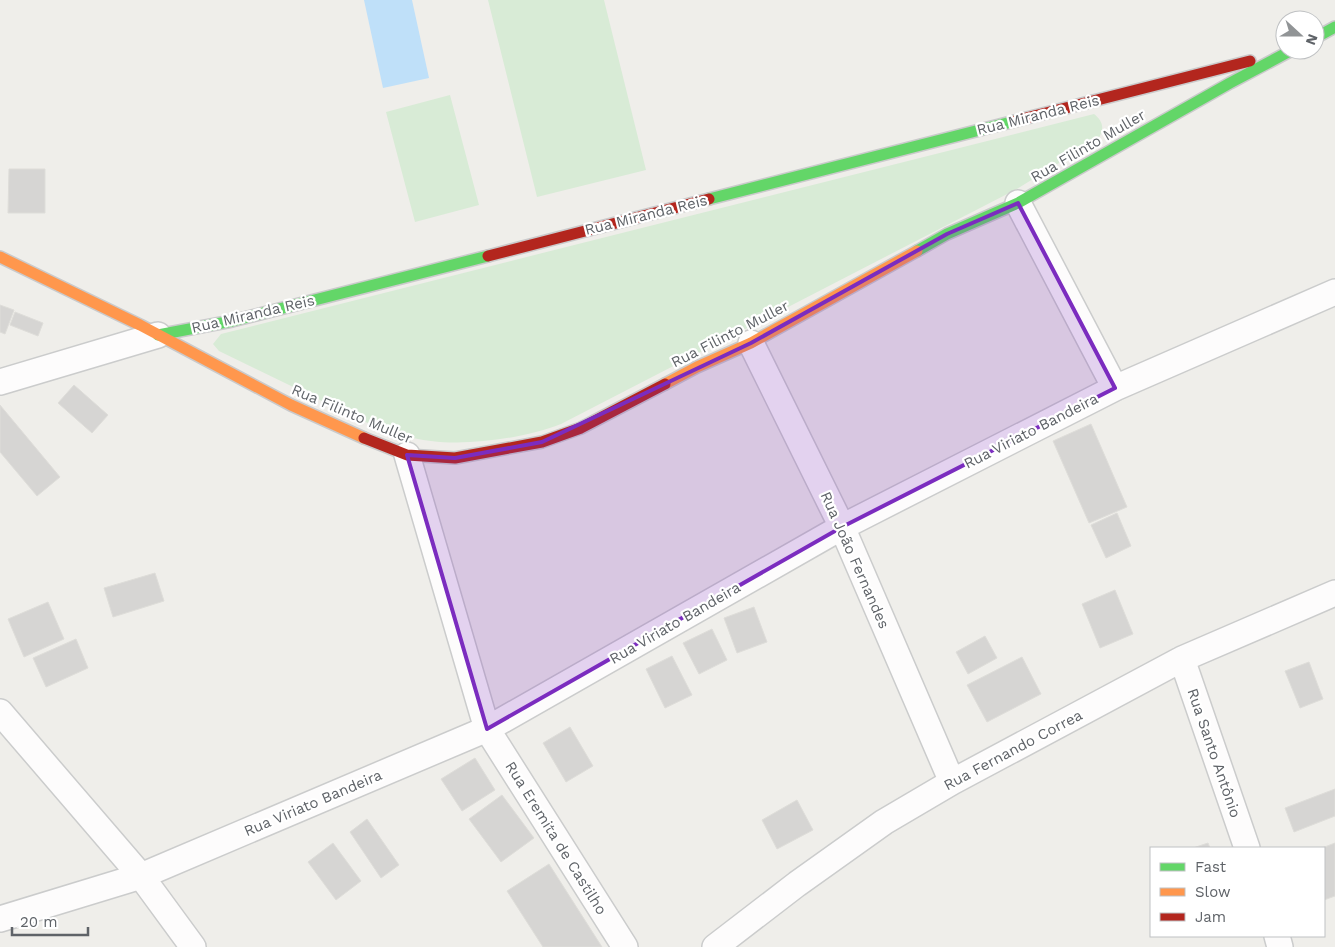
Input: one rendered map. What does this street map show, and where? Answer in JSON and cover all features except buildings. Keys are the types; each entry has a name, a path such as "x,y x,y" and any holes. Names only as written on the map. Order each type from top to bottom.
{"street":[{"name":"Rua Miranda Reis","path":"0,382 158,335 232,321 1275,54"},
{"name":"Rua Filinto Muller","path":"0,257 158,335 291,405 359,436 407,455 455,458 542,442 581,428 697,367 751,343 946,234 1018,203 1275,59"},
{"path":"1018,203 1115,388"},
{"name":"Rua Viriato Bandeira","path":"0,919 141,876 487,729 842,527 1115,388 1335,292"},
{"name":"Rua João Fernandes","path":"751,343 842,527 952,782"},
{"name":"Rua Eremita de Castilho","path":"407,455 487,729 625,947"},
{"name":"Rua Fernando Correa","path":"715,947 797,884 884,822 952,782 1182,659 1335,593"},
{"name":"Rua Santo Antônio","path":"1182,659 1247,847"},
{"path":"0,712 141,876 193,947"}],"highlighted area":[{"path":"1018,203 1115,388 842,527 487,729 407,455 455,458 542,442 751,343 947,234"}],"green space":[{"path":"488,0 604,0 646,170 537,197"},
{"path":"450,95 479,205 415,222 386,112"},
{"path":"1094,114 1102,125 1102,132 1098,139 1015,190 561,424 531,433 480,442 431,441 401,435 345,412 219,351 213,344 221,334"}],"water":[{"path":"364,0 412,0 429,78 383,88"}],"traffic: fast":[{"path":"1325,32 1335,27"},
{"path":"917,251 947,234 1018,203 1275,59"},
{"path":"709,199 1015,121"},
{"path":"158,335 232,321 488,256"}],"traffic: slow":[{"path":"665,384 697,367 751,343 917,251"},
{"path":"0,257 140,325 291,405 364,438"}],"traffic: jam":[{"path":"1015,121 1250,61"},
{"path":"488,256 709,199"},
{"path":"364,438 407,455 455,458 542,442 581,428 665,384"}]}
